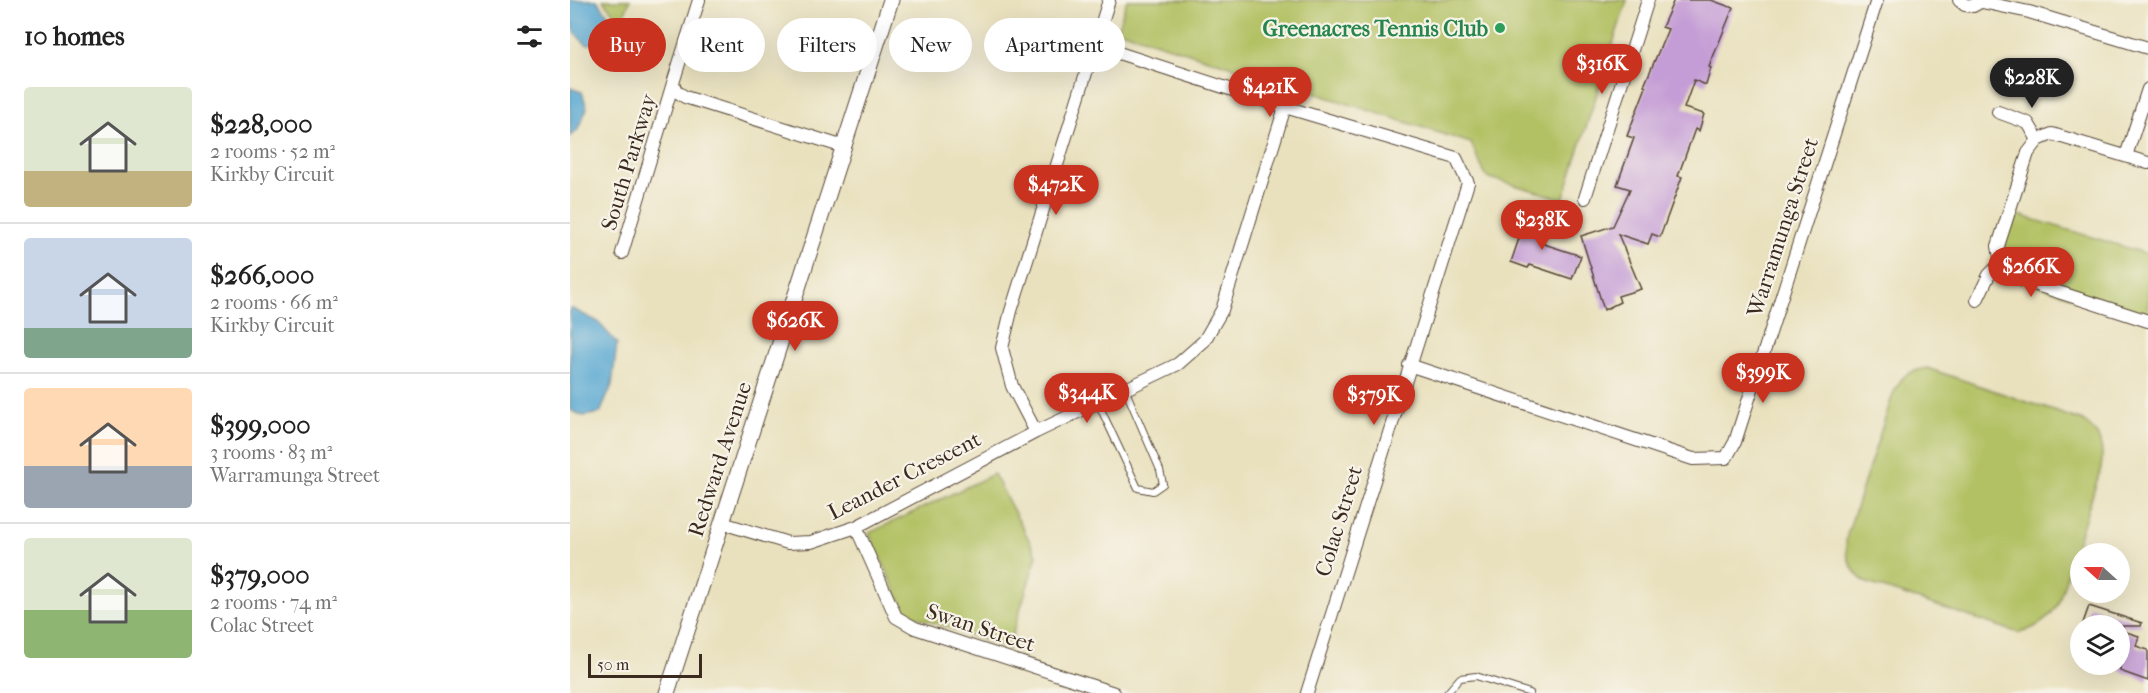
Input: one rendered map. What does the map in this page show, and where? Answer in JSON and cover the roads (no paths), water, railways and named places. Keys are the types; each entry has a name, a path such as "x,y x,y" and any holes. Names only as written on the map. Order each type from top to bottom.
{"street":[{"name":"South Parkway","path":"622,253 699,0"},
{"name":"Redward Avenue","path":"667,693 891,0"},
{"path":"1103,18 1109,0"},
{"path":"1585,198 1648,0"},
{"name":"Warramunga Street","path":"1409,365 1693,459 1726,458 1735,442 1876,0"},
{"path":"1959,0 1970,6 1983,1 2029,12 2148,48"},
{"path":"2004,0 2029,12"},
{"path":"1125,55 1285,107"},
{"path":"1036,432 1012,386 1002,348 1011,311 1086,72"},
{"name":"South Parkway","path":"673,83 676,91 684,97 844,147"},
{"path":"2126,156 2148,89"},
{"name":"Colac Street","path":"1285,107 1456,158 1468,183 1306,693"},
{"name":"Leander Crescent","path":"722,523 788,543 811,542 856,527 1036,432 1178,364 1204,341 1222,309 1285,107"},
{"path":"1998,112 2028,123 2038,140"},
{"path":"2147,158 2126,156 2052,134 2038,140 2028,153 1998,246 2001,263 2012,277 2148,321"},
{"path":"1977,300 1989,275 2001,263"},
{"name":"Swan Street","path":"856,527 896,617 915,628 1114,693"}],"lane":[{"path":"1097,402 1138,488 1153,491 1163,484 1160,470 1125,389"},
{"path":"1447,693 1460,678 1476,676 1530,693"}],"water":[{"path":"570,0 597,0 609,16 608,18 588,18 588,44 577,35 571,19"},
{"path":"570,88 582,92 587,108 577,131 570,136"},
{"path":"570,308 597,321 617,343 612,385 600,413 583,416 570,410"}],"place":[{"name":"Greenacres Tennis Club","path":"1500,28"}]}
